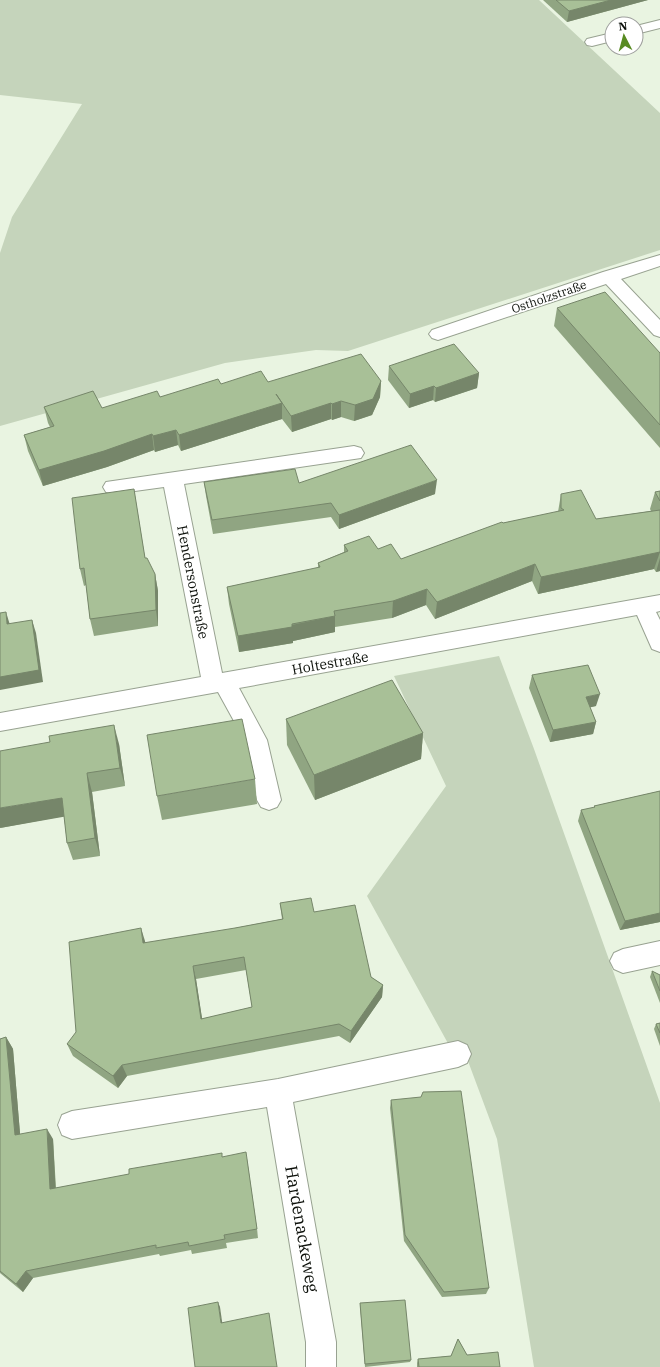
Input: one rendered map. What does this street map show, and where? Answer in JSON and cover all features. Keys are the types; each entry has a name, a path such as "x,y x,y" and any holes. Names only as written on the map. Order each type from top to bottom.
{"street":[{"path":"644,28 660,24"},
{"path":"592,42 604,39"},
{"name":"Ostholzstraße","path":"438,334 660,260"},
{"path":"609,276 660,331"},
{"path":"113,487 174,480 354,453"},
{"name":"Hendersonstraße","path":"174,480 218,683 256,740 269,800"},
{"path":"652,604 660,643"},
{"name":"Holtestraße","path":"0,722 652,604"},
{"path":"623,961 660,953"},
{"path":"72,1125 278,1092 458,1054"},
{"name":"Hardenackeweg","path":"278,1092 321,1342 321,1367"}],"green space":[{"path":"0,0 539,0 660,113 660,250 348,351 316,350 225,363 0,426 0,253 12,217 82,104 0,95"},
{"path":"499,656 534,749 660,1103 660,1367 534,1367 497,1139 462,1045 450,1047 367,896 446,786 394,676"}],"building":[{"path":"556,0 611,0 569,11"},
{"path":"605,292 660,353 660,425 557,308"},
{"path":"454,344 479,373 436,388 434,386 410,394 389,366"},
{"path":"361,354 381,381 373,399 355,405 341,401 291,416 276,394 282,403 179,435 176,430 153,436 152,434 104,451 39,470 24,435 54,426 44,407 93,391 102,408 157,391 160,397 218,379 221,384 261,371 268,382"},
{"path":"411,445 437,480 339,515 331,503 212,520 204,482 295,469 299,483"},
{"path":"134,489 145,558 147,558 155,574 156,610 90,619 84,568 80,569 72,498"},
{"path":"581,490 596,519 660,510 660,552 541,577 535,564 437,602 427,589 393,601 334,611 335,616 292,624 292,627 238,636 227,587 320,567 318,563 348,551 344,545 369,536 378,549 391,544 401,559 502,522 564,510 561,508 561,494"},
{"path":"660,491 660,501 655,492"},
{"path":"6,612 7,624 32,620 39,670 0,677 0,613"},
{"path":"588,665 600,694 586,697 596,722 553,730 532,675"},
{"path":"392,680 423,733 314,775 286,719"},
{"path":"242,719 255,779 157,796 147,735"},
{"path":"114,725 120,768 87,773 95,838 67,843 62,798 0,808 0,751 50,742 49,736"},
{"path":"660,791 660,913 625,921 581,810"},
{"path":"311,898 314,912 355,905 371,977 383,985 351,1031 339,1024 122,1065 113,1076 67,1044 76,1032 69,942 141,928 143,943 235,928 283,919 280,903","holes":["244,957 252,1007 201,1019 193,966"]},
{"path":"652,971 660,975 660,991"},
{"path":"660,1023 660,1033 656,1024"},
{"path":"6,1037 15,1135 47,1129 50,1189 129,1174 129,1169 222,1153 222,1157 246,1152 257,1229 224,1235 225,1239 189,1246 188,1242 156,1248 156,1245 26,1271 16,1284 0,1271 0,1039"},
{"path":"461,1091 489,1288 444,1292 405,1235 391,1100 421,1097 423,1092"},
{"path":"405,1300 411,1360 365,1364 360,1303"},
{"path":"218,1302 221,1323 269,1313 277,1367 195,1367 188,1308"},
{"path":"458,1339 467,1355 498,1352 500,1367 419,1367 418,1359 451,1356"}]}
